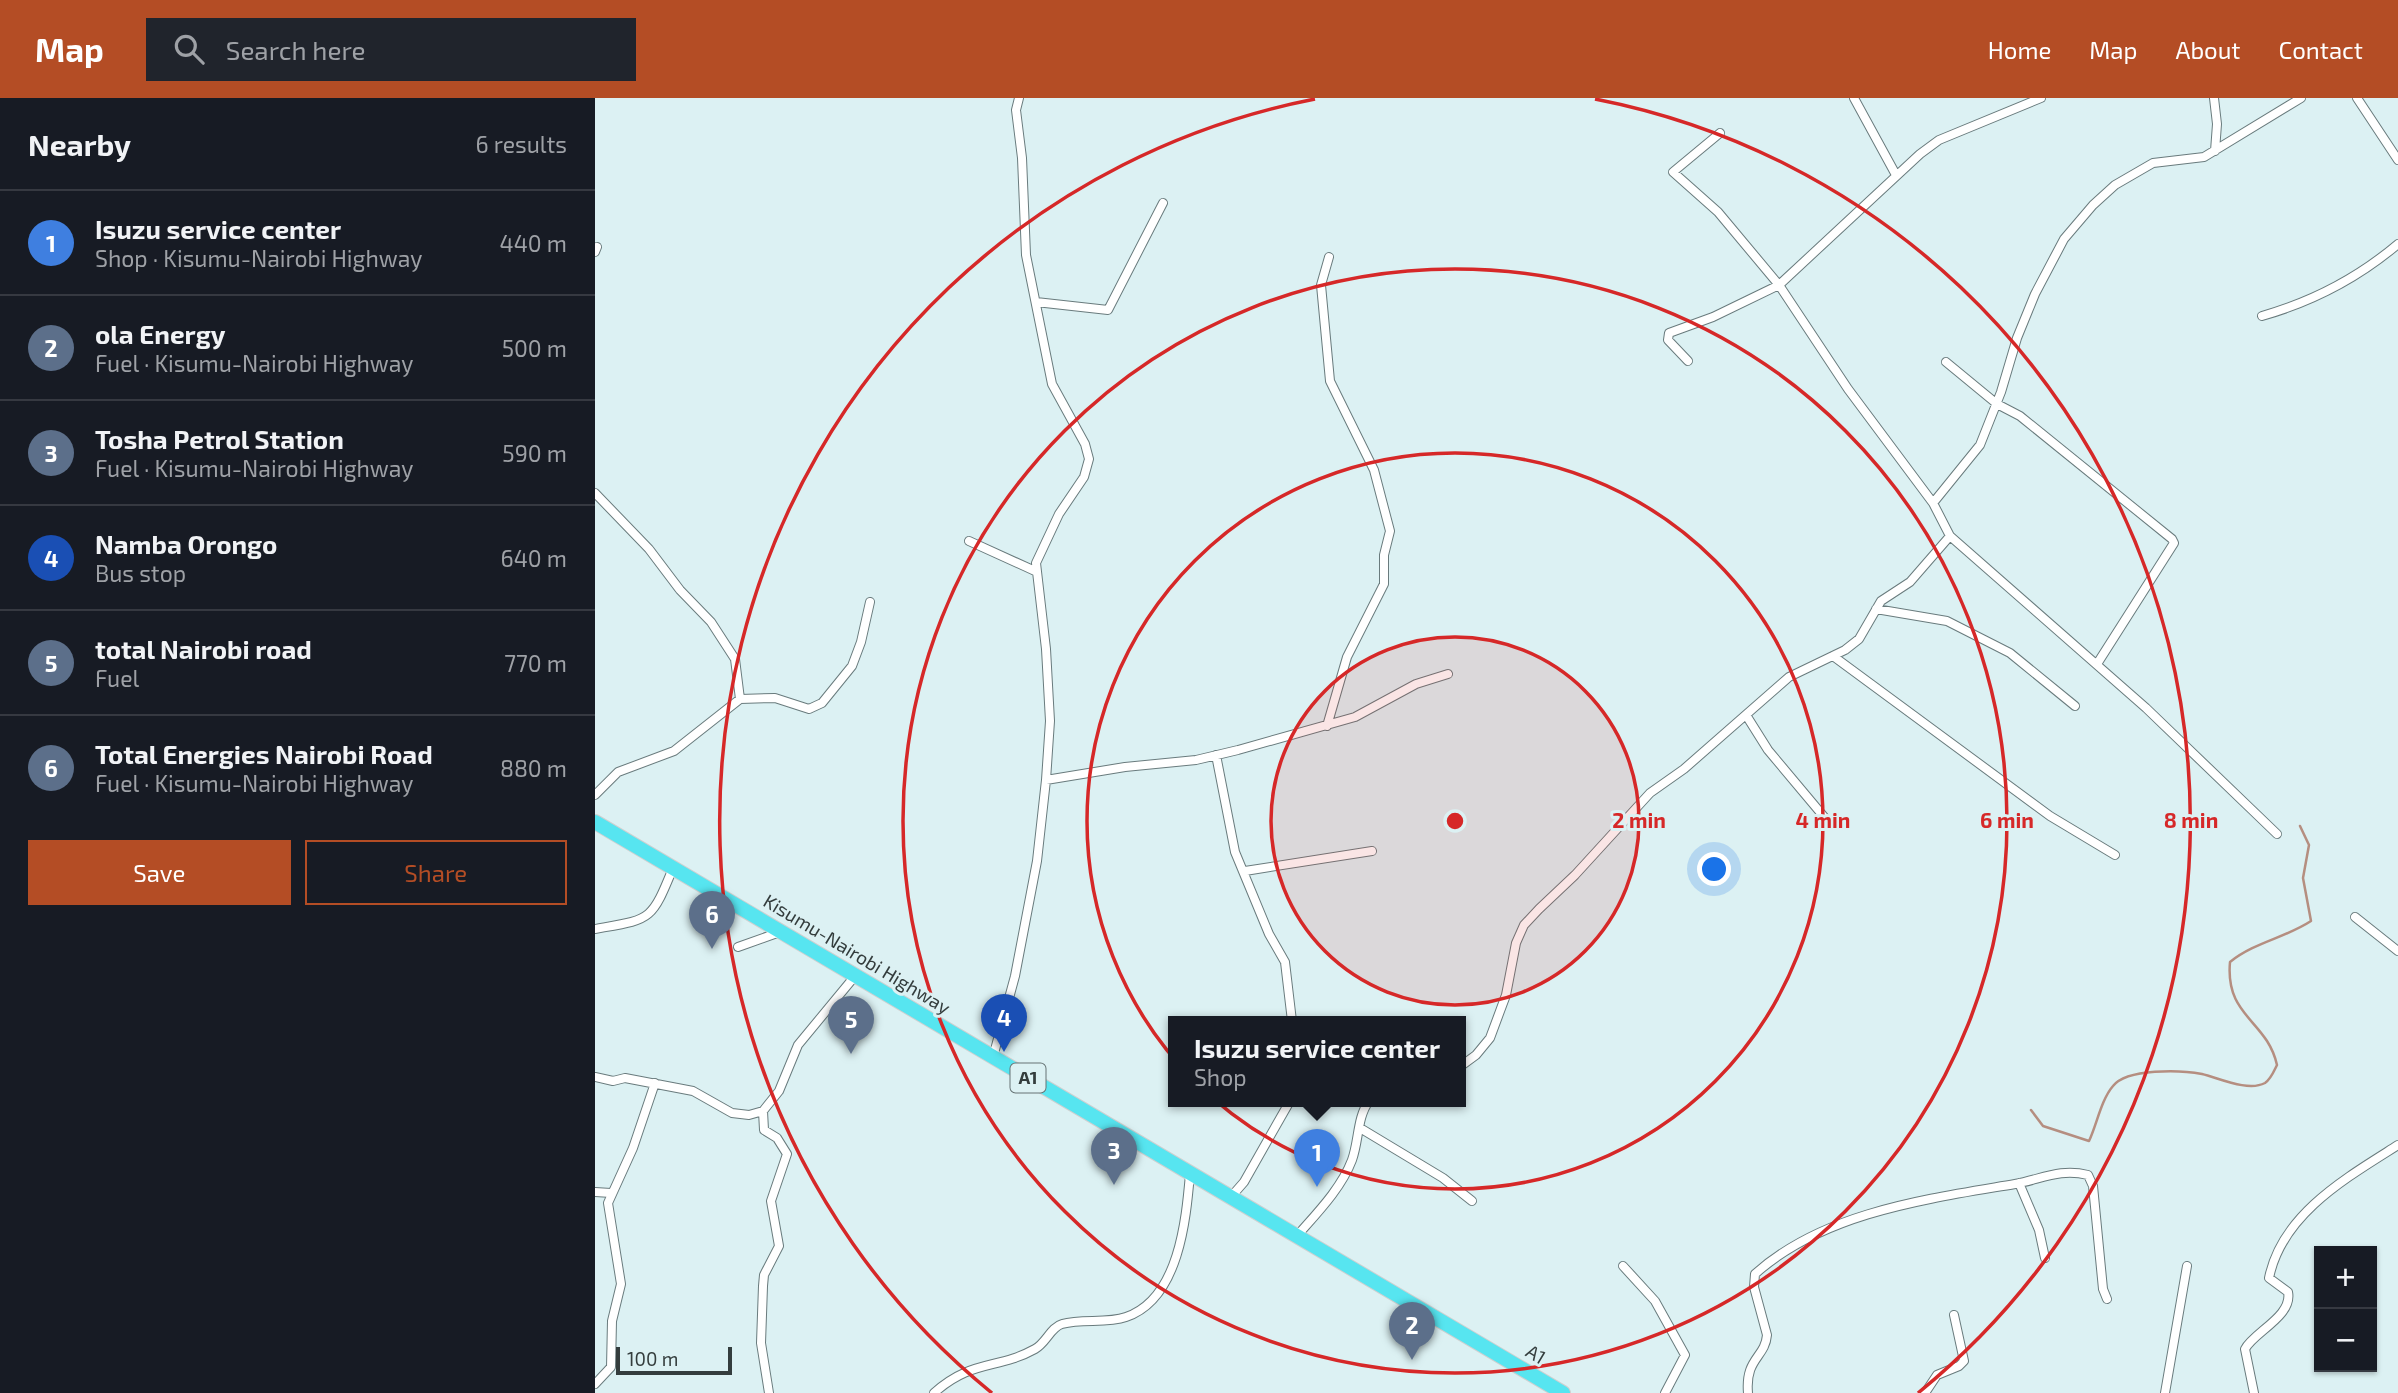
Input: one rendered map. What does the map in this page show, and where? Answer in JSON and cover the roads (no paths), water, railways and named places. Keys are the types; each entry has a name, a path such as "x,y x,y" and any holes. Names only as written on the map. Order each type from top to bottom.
{"highway":[{"name":"Kisumu-Nairobi Highway","path":"595,822 1489,1349"},
{"name":"A1","path":"1489,1349 1563,1393"}],"street":[{"path":"993,1057 1015,976 1037,861 1046,780 1050,721 1046,649 1035,571 1039,553 1084,477 1089,460 1085,444 1052,384 1036,302 1023,232 1022,158 1016,110 1019,98"},
{"path":"1854,98 1896,175"},
{"path":"1688,361 1668,340 1669,333 1713,317 1779,285 1896,175 1939,140 2041,98"},
{"path":"2214,98 2217,124 2215,151"},
{"path":"1933,503 1980,445 2035,294 2064,239 2093,205 2115,185 2153,163 2204,157 2301,98"},
{"path":"2357,98 2398,159"},
{"path":"1720,133 1673,172 1718,212 1779,285 1848,389 1933,503 1951,536 2097,664 2277,834"},
{"path":"1036,302 1108,310 1163,203"},
{"path":"2262,316 2325,292 2398,244"},
{"path":"1327,726 1347,657 1384,584 1384,555 1390,538 1374,470 1330,381 1321,285 1329,257"},
{"path":"1945,362 1997,404 2020,416 2174,543 2097,664"},
{"path":"595,493 649,549 680,590 711,622 735,659 740,699"},
{"path":"1466,1062 1490,1038 1506,995 1516,943 1524,925 1575,875 1636,806 1789,677 1833,656 1859,639 1881,601 1926,567 1951,536"},
{"path":"969,541 1035,571"},
{"path":"595,795 618,772 674,751 740,699 775,698 809,709 822,704 852,666 861,642 870,602"},
{"path":"1876,609 1947,621 2010,653 2075,706"},
{"path":"1833,656 2050,816 2115,855"},
{"path":"1046,780 1216,755 1327,726 1379,706 1416,684 1448,674"},
{"path":"1746,715 1769,750 1825,818"},
{"path":"1216,755 1235,852 1269,934 1285,962 1291,1016"},
{"path":"1245,872 1372,851"},
{"path":"595,929 629,924 650,915 661,899 673,868"},
{"path":"707,919 712,891"},
{"path":"2355,917 2398,951"},
{"path":"738,947 780,932"},
{"path":"595,1077 655,1083 693,1091 732,1113 749,1115 763,1111 779,1091 798,1045 855,976"},
{"path":"595,1384 611,1367 612,1321 621,1284 609,1210 611,1194 633,1148 655,1083"},
{"path":"1230,1198 1244,1182 1287,1107"},
{"path":"1296,1237 1341,1181 1352,1160 1366,1107"},
{"path":"763,1111 764,1130 777,1138 787,1154 771,1201 779,1246 764,1275 761,1343 769,1393"},
{"path":"1360,1128 1443,1178 1472,1201"},
{"path":"2254,1393 2245,1349 2270,1325 2288,1301 2288,1292 2269,1278 2291,1227 2312,1206 2398,1145"},
{"path":"1748,1393 1749,1368 1767,1335 1753,1282 1759,1270 1812,1236 1848,1222 1958,1193 2019,1183 2058,1172 2082,1174 2091,1178 2103,1289 2107,1298"},
{"path":"934,1393 962,1371 1036,1349 1061,1324 1125,1318 1149,1303 1177,1256 1186,1225 1190,1174"},
{"path":"2019,1183 2039,1230 2045,1258"},
{"path":"595,1192 611,1194"},
{"path":"1623,1266 1655,1301 1685,1355 1665,1393"},
{"path":"2165,1393 2187,1266"},
{"path":"1925,1393 1940,1373 1959,1366 1964,1361 1954,1315"}],"waterway":[{"path":"2031,1110 2043,1126 2089,1141 2109,1092 2120,1080 2130,1076 2181,1072 2202,1074 2250,1086 2267,1081 2277,1065 2265,1038 2240,1007 2234,995 2230,980 2230,962 2311,921 2303,878 2309,845 2300,826"}],"place":[{"name":"Total Energies Nairobi Road","path":"712,949"},
{"name":"Namba Orongo","path":"1004,1052"},
{"name":"total Nairobi road","path":"851,1054"},
{"name":"Tosha Petrol Station","path":"1114,1185"},
{"name":"Isuzu service center","path":"1317,1187"},
{"name":"ola Energy","path":"1412,1360"}]}
